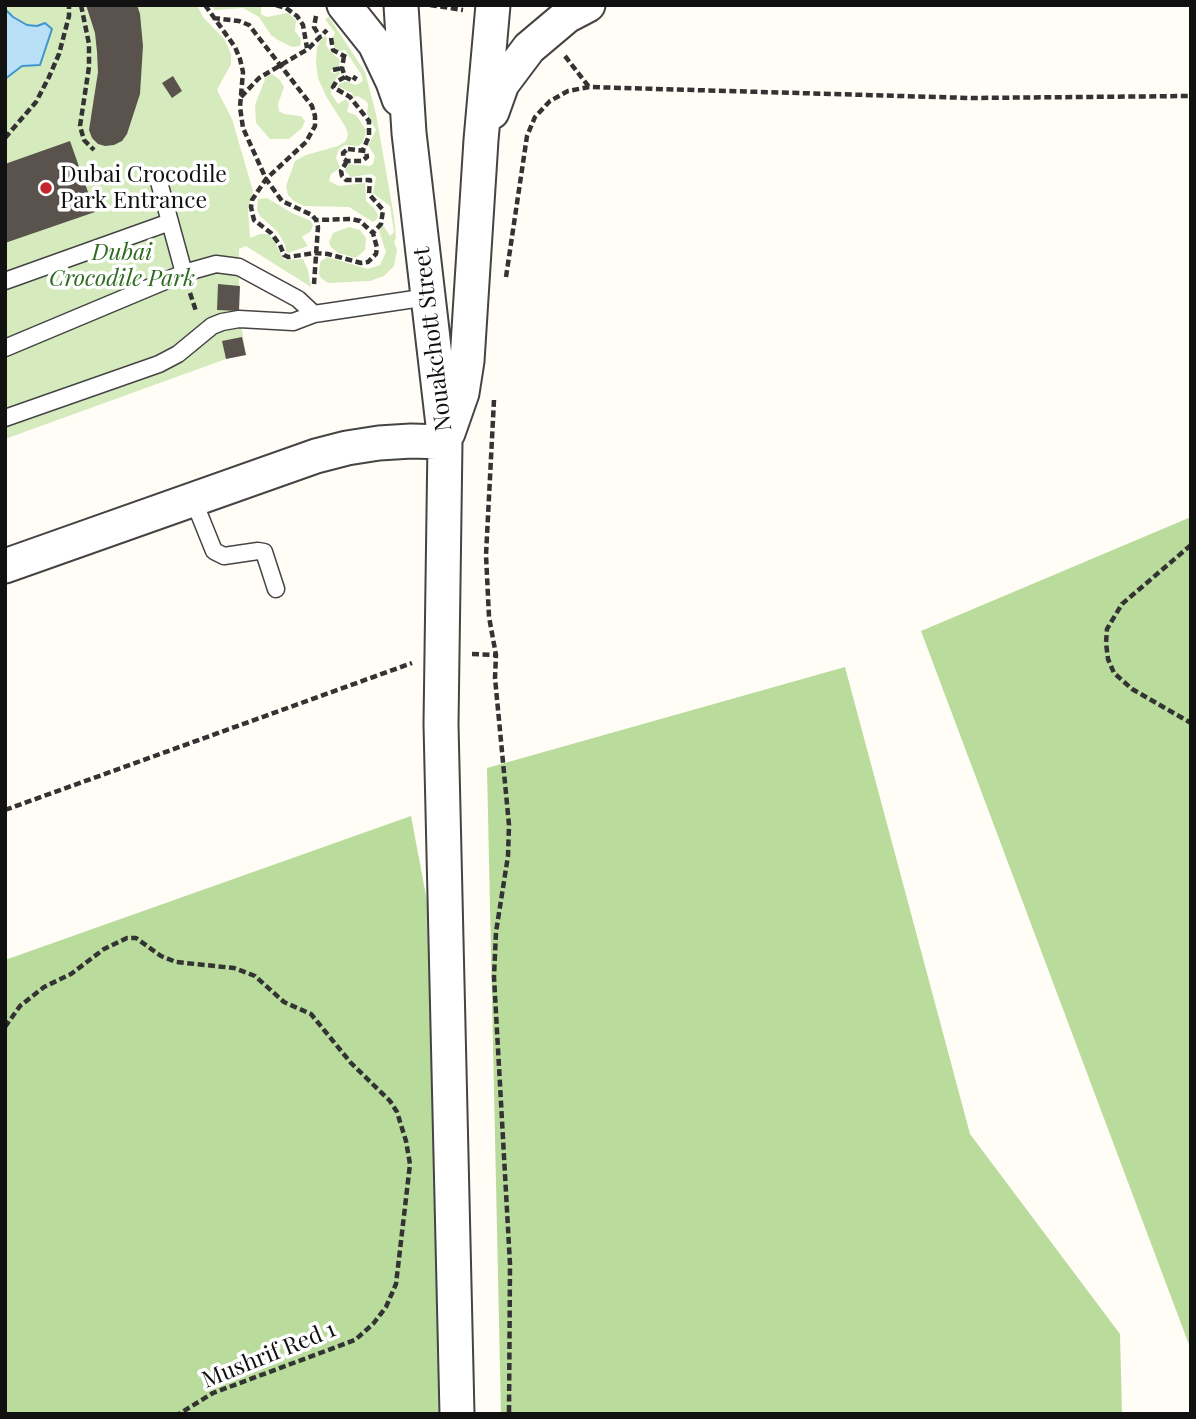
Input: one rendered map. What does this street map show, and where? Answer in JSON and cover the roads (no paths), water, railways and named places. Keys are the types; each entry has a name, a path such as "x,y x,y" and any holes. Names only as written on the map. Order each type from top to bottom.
{"street":[{"name":"Nouakchott Street","path":"401,5 409,132 445,442"},
{"name":"Nouakchott Street","path":"445,442 455,417 465,377 493,5"},
{"path":"481,140 502,84 514,65 546,32 588,5"},
{"path":"329,17 369,36 385,63 409,132"},
{"path":"5,565 316,456 347,448 411,441 445,442 441,653 457,1414"}],"lane":[{"path":"159,182 184,273"},
{"path":"5,281 170,222"},
{"path":"5,348 184,273 216,264 239,267 298,299 314,314"},
{"path":"5,418 159,363 178,354 203,332 222,321 239,319 293,323 314,314 428,297"},
{"path":"193,499 214,551 224,556 264,552 276,589"}],"water":[{"path":"5,9 27,25 45,23 52,29 40,65 22,66 5,79"}],"place":[{"name":"Dubai Crocodile Park Entrance","path":"46,188"}],"park label":[{"name":"Dubai Crocodile Park","path":"122,266"}]}
